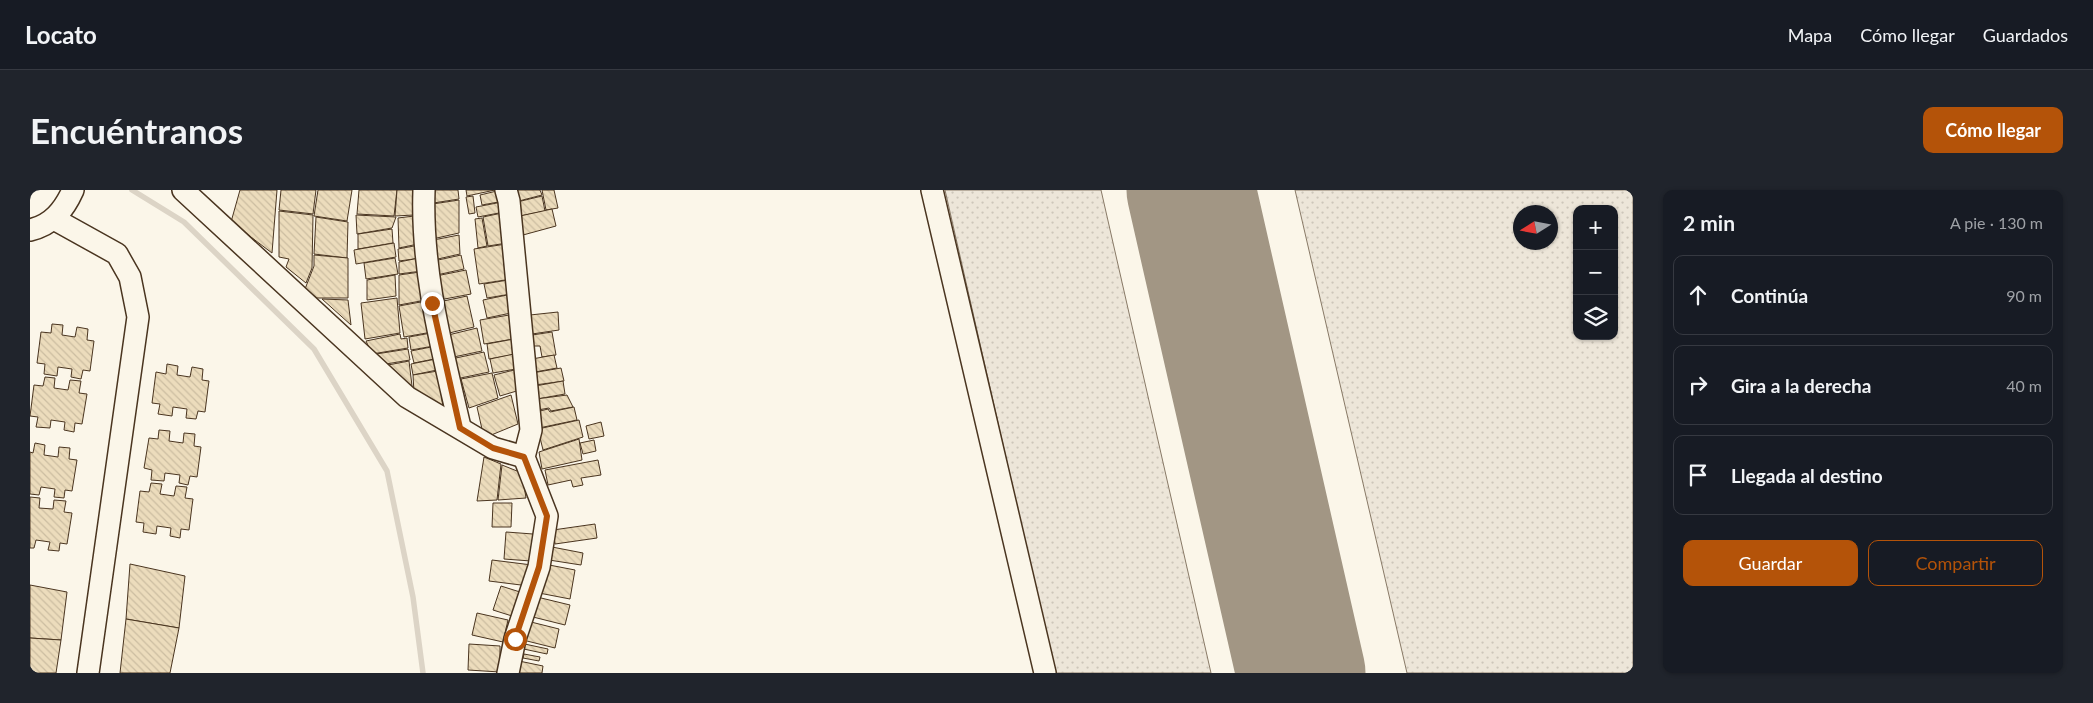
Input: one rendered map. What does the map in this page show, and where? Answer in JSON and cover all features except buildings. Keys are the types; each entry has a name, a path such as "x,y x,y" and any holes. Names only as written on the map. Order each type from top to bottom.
{"street":[{"path":"30,230 43,227 54,219 73,190"},
{"path":"183,190 407,397 493,448 524,457"},
{"path":"424,190 423,221 432,303 460,428"},
{"path":"506,190 509,200 531,430 524,457 547,516 539,567 515,639 508,673"},
{"path":"932,190 1045,673"},
{"path":"54,219 117,254 130,277 138,317 88,673"}],"shaded area":[{"path":"945,190 1101,190 1211,673 1055,673"},
{"path":"1295,190 1633,190 1633,673 1407,673"}],"waterway":[{"path":"132,190 184,222 314,349 387,471 413,597 423,673"}],"runway":[{"path":"1191,190 1301,673"}],"route":[{"path":"432,303 460,428 493,448 524,457 547,516 539,567 515,639"}]}
